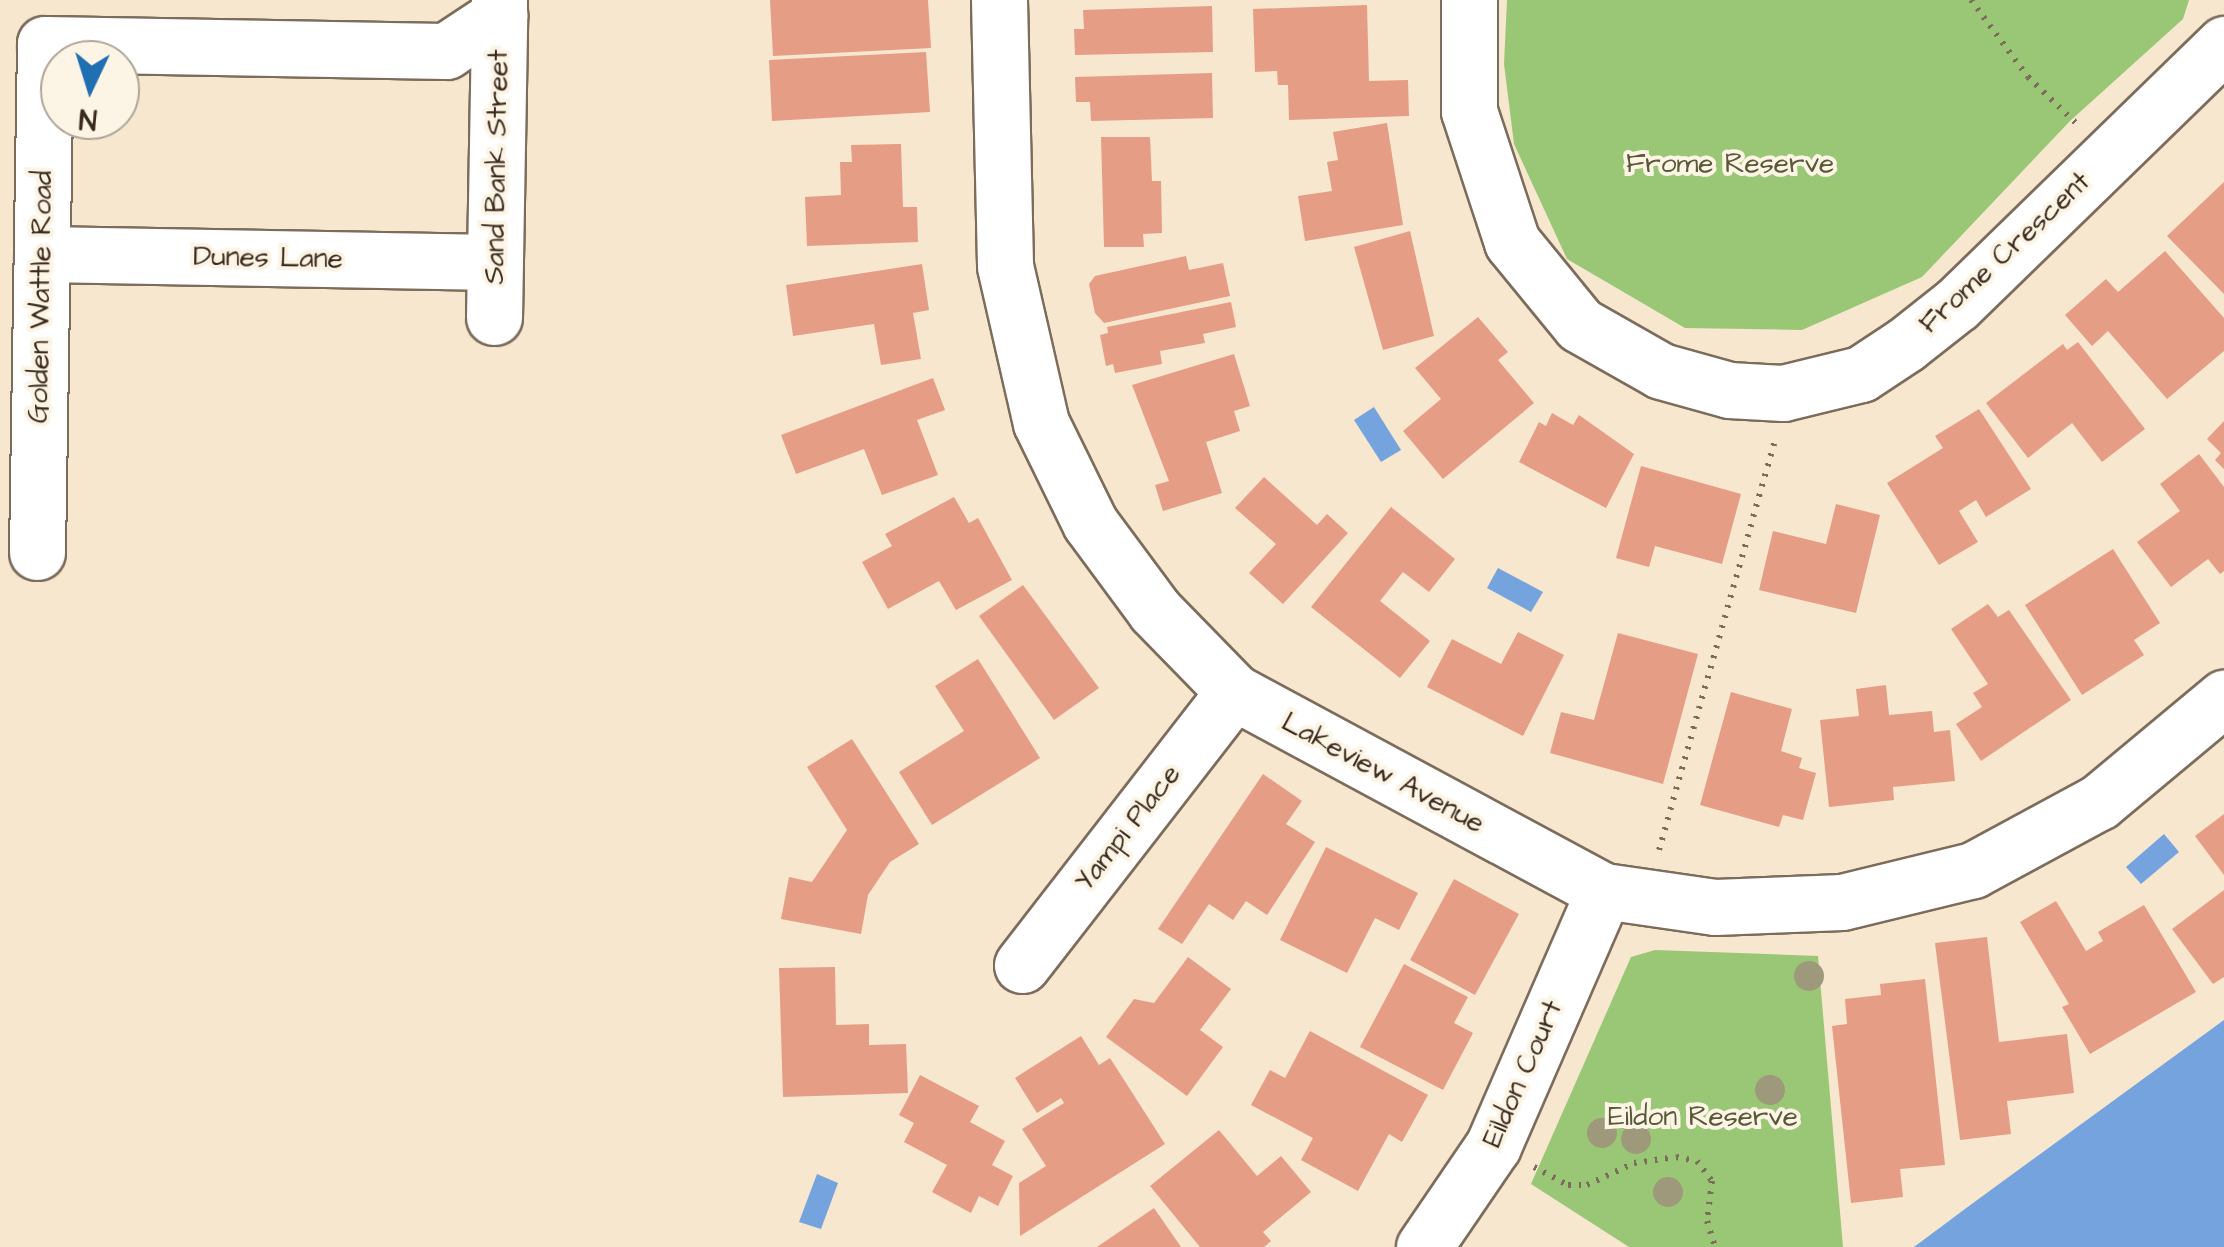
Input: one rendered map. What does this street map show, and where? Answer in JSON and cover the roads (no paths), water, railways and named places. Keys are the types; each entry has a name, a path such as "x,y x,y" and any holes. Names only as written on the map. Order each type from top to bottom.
{"street":[{"name":"Lakeview Avenue","path":"999,0 1005,266 1041,424 1090,523 1155,611 1234,692 1624,895 1715,906 1842,902 1973,870 2099,802 2224,698"},
{"name":"Frome Crescent","path":"1469,0 1469,111 1512,242 1580,325 1661,371 1729,390 1783,394 1861,374 1905,345 1956,304 2224,44"},
{"name":"Golden Wattle Road","path":"37,552 19,493 42,254 22,44 446,52 499,8"},
{"name":"Sand Bank Street","path":"494,317 499,8"},
{"name":"Dunes Lane","path":"42,254 495,262"},
{"name":"Yampi Place","path":"1022,965 1234,692"},
{"name":"Eildon Court","path":"1424,1247 1493,1146 1624,895"}],"water":[{"path":"1374,407 1401,450 1381,462 1354,420"},
{"path":"1498,568 1543,592 1531,612 1487,588"},
{"path":"2164,834 2179,852 2141,884 2126,867"},
{"path":"2224,1020 2224,1247 1914,1247 1969,1206"},
{"path":"817,1174 838,1183 821,1229 799,1222"}],"park label":[{"name":"Frome Reserve","path":"1730,164"},
{"name":"Eildon Reserve","path":"1703,1117"}]}
